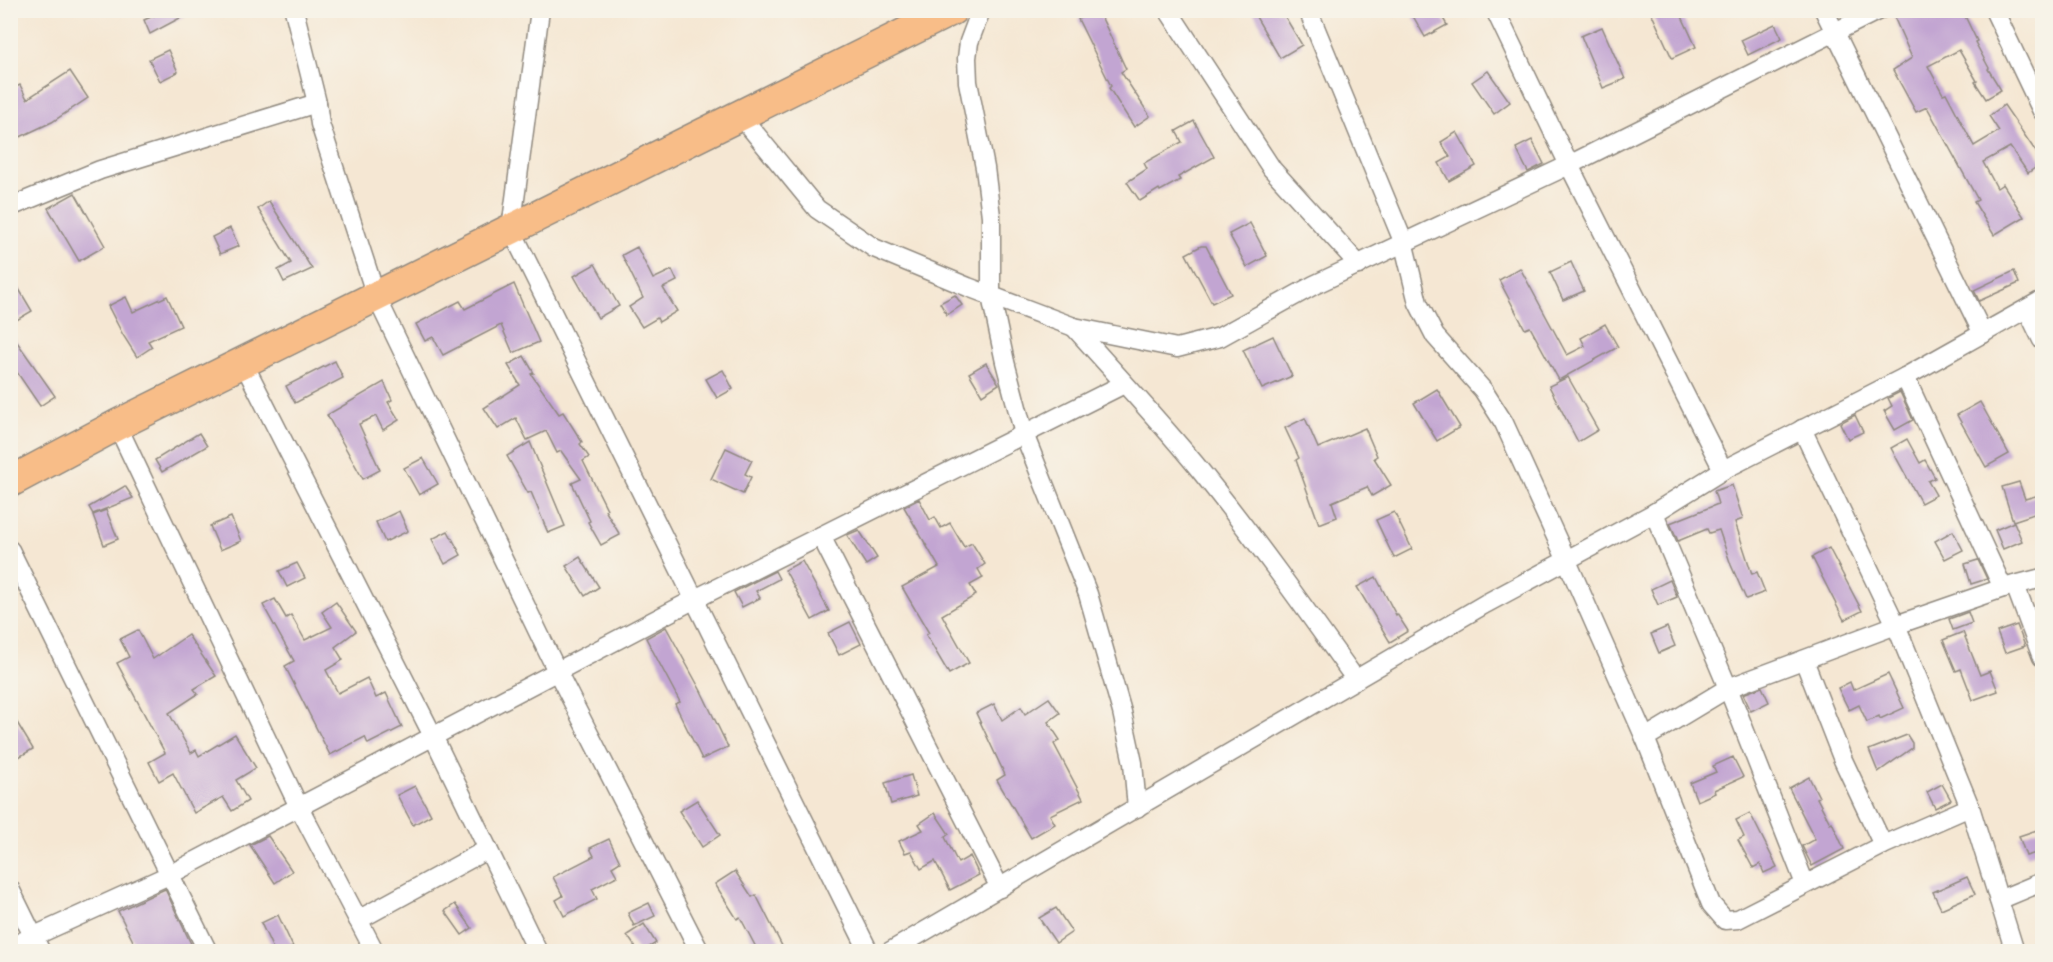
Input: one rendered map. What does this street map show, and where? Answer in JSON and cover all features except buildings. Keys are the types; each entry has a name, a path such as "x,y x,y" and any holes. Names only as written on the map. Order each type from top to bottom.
{"main road":[{"path":"10,482 117,425 952,10"}],"street":[{"path":"294,10 320,124 376,296 557,671 700,951"},
{"path":"540,10 511,229 869,951"},
{"path":"981,10 969,42 967,58 968,82 985,168 991,216 991,296 1024,434 1088,594 1122,712 1133,763 1137,808"},
{"path":"1168,10 1272,169 1359,265"},
{"path":"1308,10 1403,241 1418,303 1435,336 1483,390 1504,423 1645,738 1711,904 1725,920 1738,918 1883,845 1970,807"},
{"path":"1495,10 1569,165 1723,470"},
{"path":"1824,10 1983,334"},
{"path":"740,116 817,209 874,248 1074,327 1177,348 1220,337 1314,285 1359,265 1403,241 1569,165 1879,10"},
{"path":"1994,10 2043,111"},
{"path":"10,207 100,170 317,104"},
{"path":"889,951 1485,604 1654,513 1723,470 1905,377 2035,304 2043,340"},
{"path":"1074,327 1193,462 1276,568 1356,680"},
{"path":"243,362 434,736 538,951"},
{"path":"1905,377 2043,657"},
{"path":"10,947 37,944 557,671 1124,384"},
{"path":"117,425 299,807 375,951"},
{"path":"1802,429 1896,625 1970,807 2015,951"},
{"path":"1654,513 1728,688 1805,884"},
{"path":"821,536 1000,888"},
{"path":"10,550 208,951"},
{"path":"1645,738 1728,688 1896,625 2009,586 2043,578"},
{"path":"1804,660 1843,760 1883,845"},
{"path":"358,920 488,849"},
{"path":"1999,900 2043,882"},
{"path":"10,890 37,944"}]}
